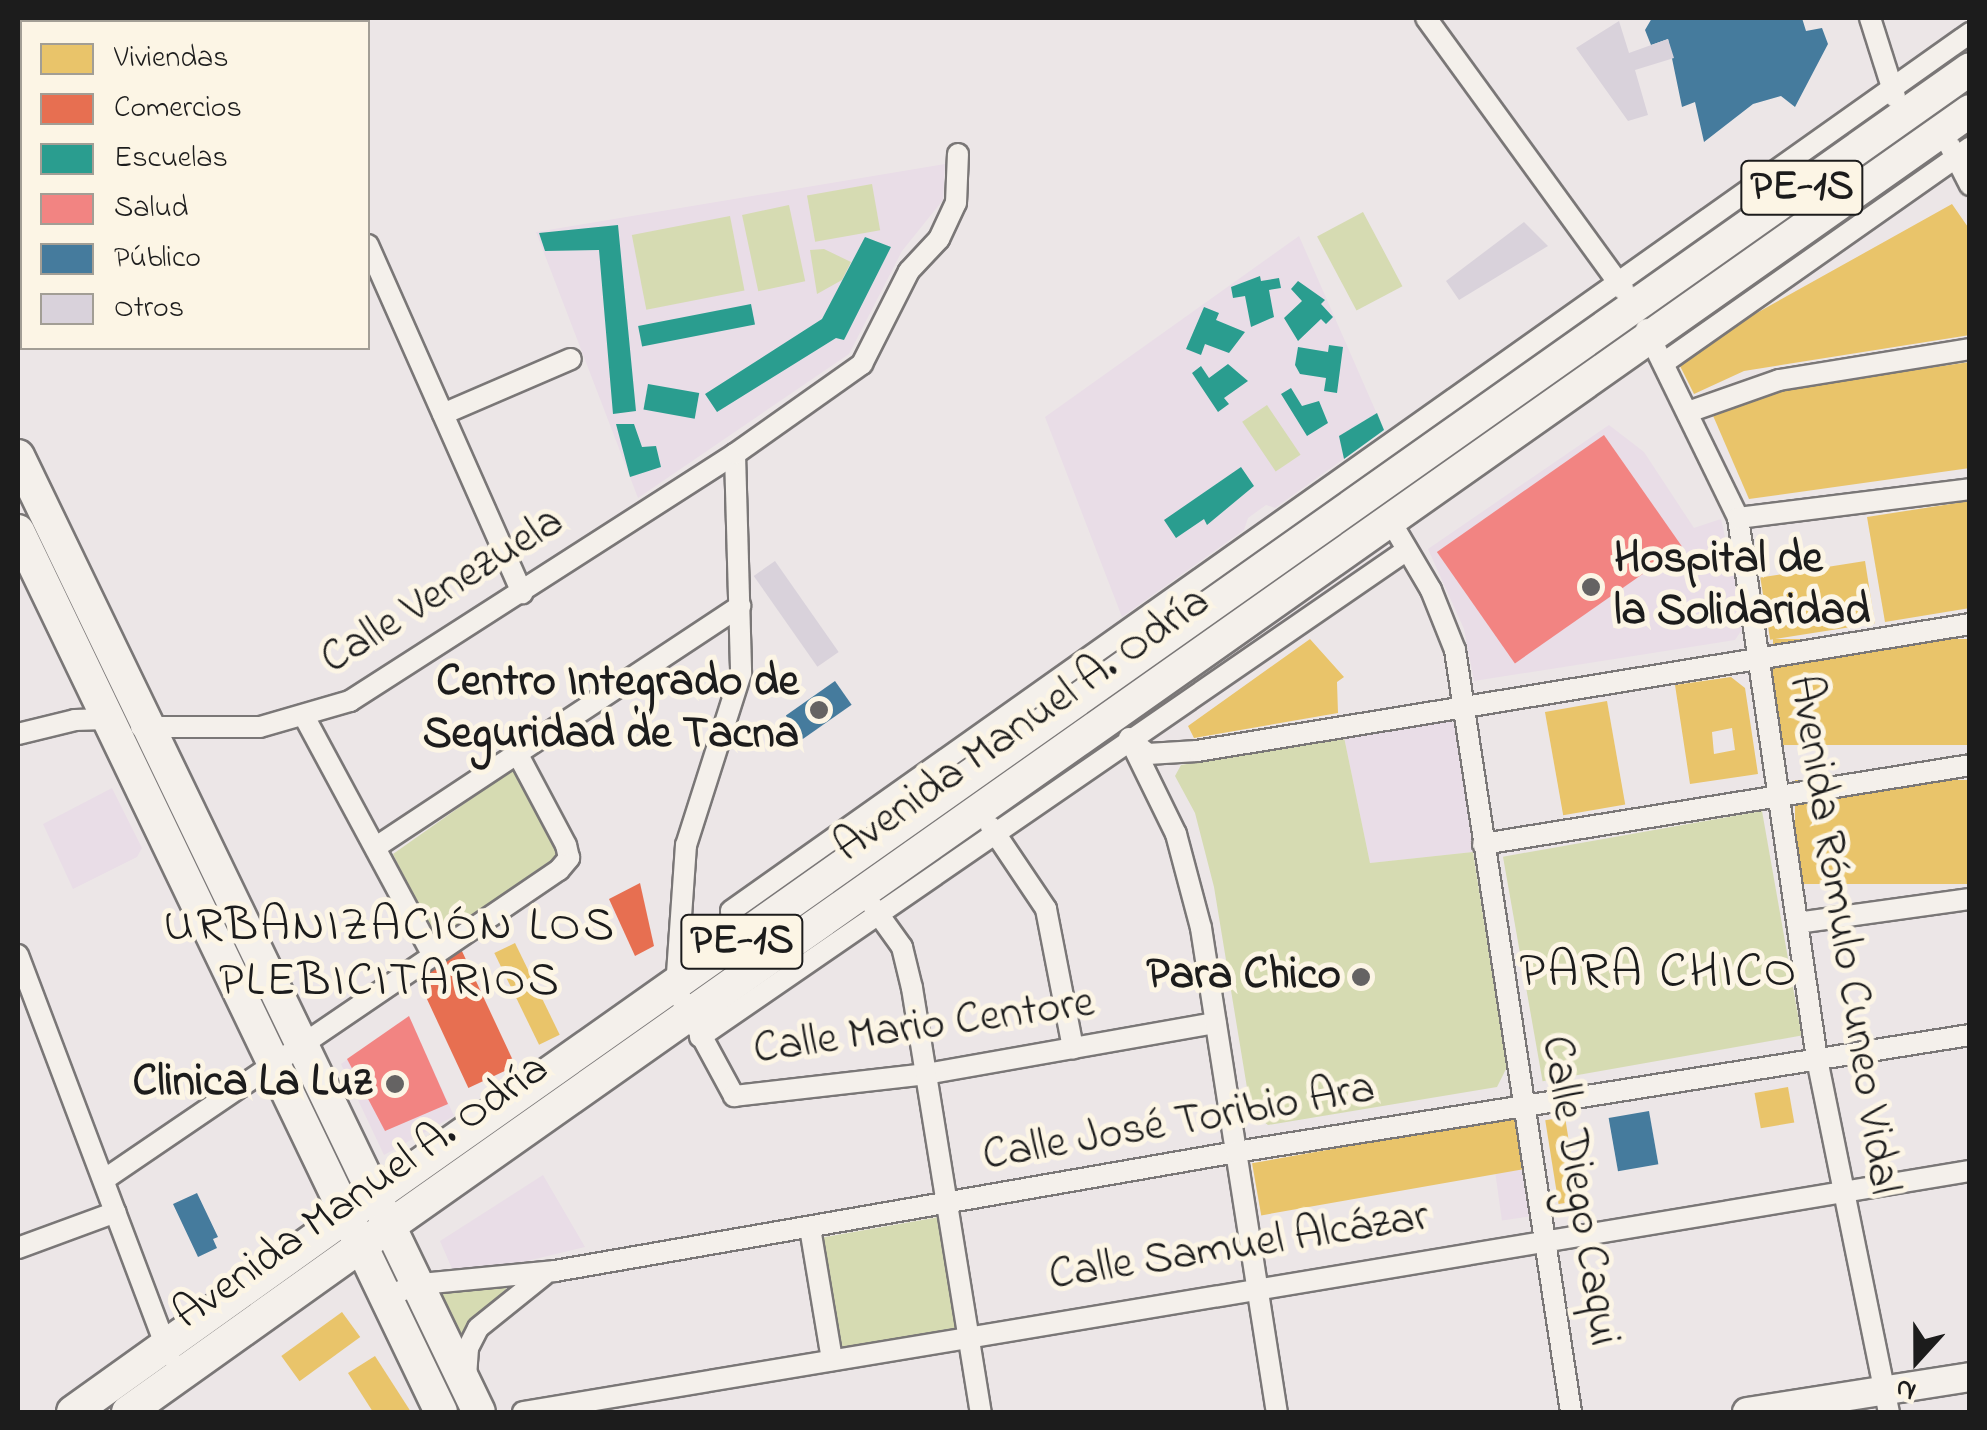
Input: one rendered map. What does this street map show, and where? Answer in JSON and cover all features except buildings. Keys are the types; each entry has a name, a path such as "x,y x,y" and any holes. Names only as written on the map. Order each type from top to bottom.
{"main road":[{"name":"Avenida Manuel A. Odría","path":"73,1412 172,1362 391,1228 688,1014 735,947 948,776 1897,102 1940,90 1970,69"},
{"path":"1940,90 1959,133"},
{"name":"Avenida Manuel A. Odría","path":"128,1412 172,1362 360,1206 871,905 1399,536 1959,133"},
{"path":"18,456 148,729 287,1052 360,1206 361,1246 441,1412"},
{"path":"18,530 106,717 287,1052"},
{"path":"360,1206 391,1228 473,1400"},
{"path":"1747,1412 1885,1402 1970,1377"}],"street":[{"name":"Avenida Rómulo Cuneo Vidal","path":"1426,18 1626,295 1691,411 1738,518 1817,1059 1885,1402"},
{"path":"1870,18 1897,102"},
{"name":"Avenida Manuel A. Odría","path":"1897,102 1970,33"},
{"path":"1959,133 1970,185"},
{"name":"Calle Venezuela","path":"18,734 106,717 148,729 260,728 305,718 402,672 735,454 862,364 909,271 939,238 956,203 958,154"},
{"path":"370,250 522,593"},
{"path":"1691,411 1780,380 1970,349"},
{"path":"443,414 571,359"},
{"path":"688,1014 686,844 736,694 740,606 735,454"},
{"path":"1738,518 1970,489"},
{"name":"Calle Diego Caqui","path":"1399,536 1448,624 1466,707 1483,844 1571,1412"},
{"path":"376,848 740,606"},
{"path":"1124,727 1148,754 1173,754 1970,624"},
{"path":"1099,668 1184,856 1216,1024 1277,1412"},
{"path":"305,718 433,956"},
{"path":"105,1179 433,956 569,858 516,753"},
{"path":"1483,844 1970,765"},
{"path":"948,776 988,824 1046,909 1072,1048"},
{"path":"1796,923 1970,899"},
{"path":"871,905 908,968 981,1412"},
{"path":"18,955 172,1362"},
{"name":"Calle Mario Centore","path":"688,1014 734,1096 926,1074 1216,1024"},
{"name":"Calle José Toribio Ara","path":"386,1296 421,1284 555,1271 1236,1152 1970,1036"},
{"name":"Calle Samuel Alcázar","path":"524,1412 969,1333 1970,1170"},
{"path":"18,1248 116,1212"},
{"path":"810,1228 832,1360"},
{"name":"Calle José Toribio Ara","path":"473,1400 468,1348 478,1328 515,1293 555,1271"}],"shaded area":[{"path":"945,164 943,200 902,251 849,354 638,498 536,232"},
{"path":"1299,236 1384,430 1275,508 1266,505 1248,518 1244,530 1122,617 1045,417"},
{"name":"Hospital de la Solidaridad","path":"1609,425 1644,452 1694,528 1721,519 1745,625 1735,640 1474,681 1464,629 1428,549"},
{"path":"1448,719 1455,724 1473,852 1370,863 1344,737"},
{"path":"112,788 142,848 137,857 73,889 43,824"},
{"name":"Clinica La Luz","path":"409,1016 454,1116 384,1155 341,1064"},
{"path":"1523,1169 1530,1217 1502,1220 1495,1173"},
{"path":"543,1175 585,1247 456,1278 440,1241"}],"green space":[{"path":"872,184 880,230 815,242 807,195"},
{"path":"789,205 805,281 758,291 742,215"},
{"path":"1363,212 1402,286 1357,311 1317,236"},
{"path":"730,216 745,291 646,310 632,235"},
{"path":"824,249 851,262 842,280 817,294 810,250"},
{"path":"1267,405 1301,455 1276,472 1242,422"},
{"name":"Para Chico","path":"1344,737 1370,863 1473,852 1507,1067 1497,1087 1268,1125 1251,1112 1214,887 1195,813 1175,776 1181,765"},
{"path":"515,768 560,854 435,940 393,854"},
{"path":"1762,811 1802,1036 1543,1081 1503,857"},
{"path":"939,1217 958,1327 840,1348 821,1238"},
{"path":"506,1281 506,1289 460,1336 437,1295"}],"place":[{"name":"Hospital de la Solidaridad","path":"1591,587"},
{"name":"Centro Integrado de Seguridad de Tacna","path":"819,710"},
{"name":"Para Chico","path":"1361,977"},
{"name":"Clinica La Luz","path":"395,1084"}],"district":[{"name":"URBANIZACIÓN LOS PLEBICITARIOS","path":"390,954"},
{"name":"PARA CHICO","path":"1659,973"}]}
